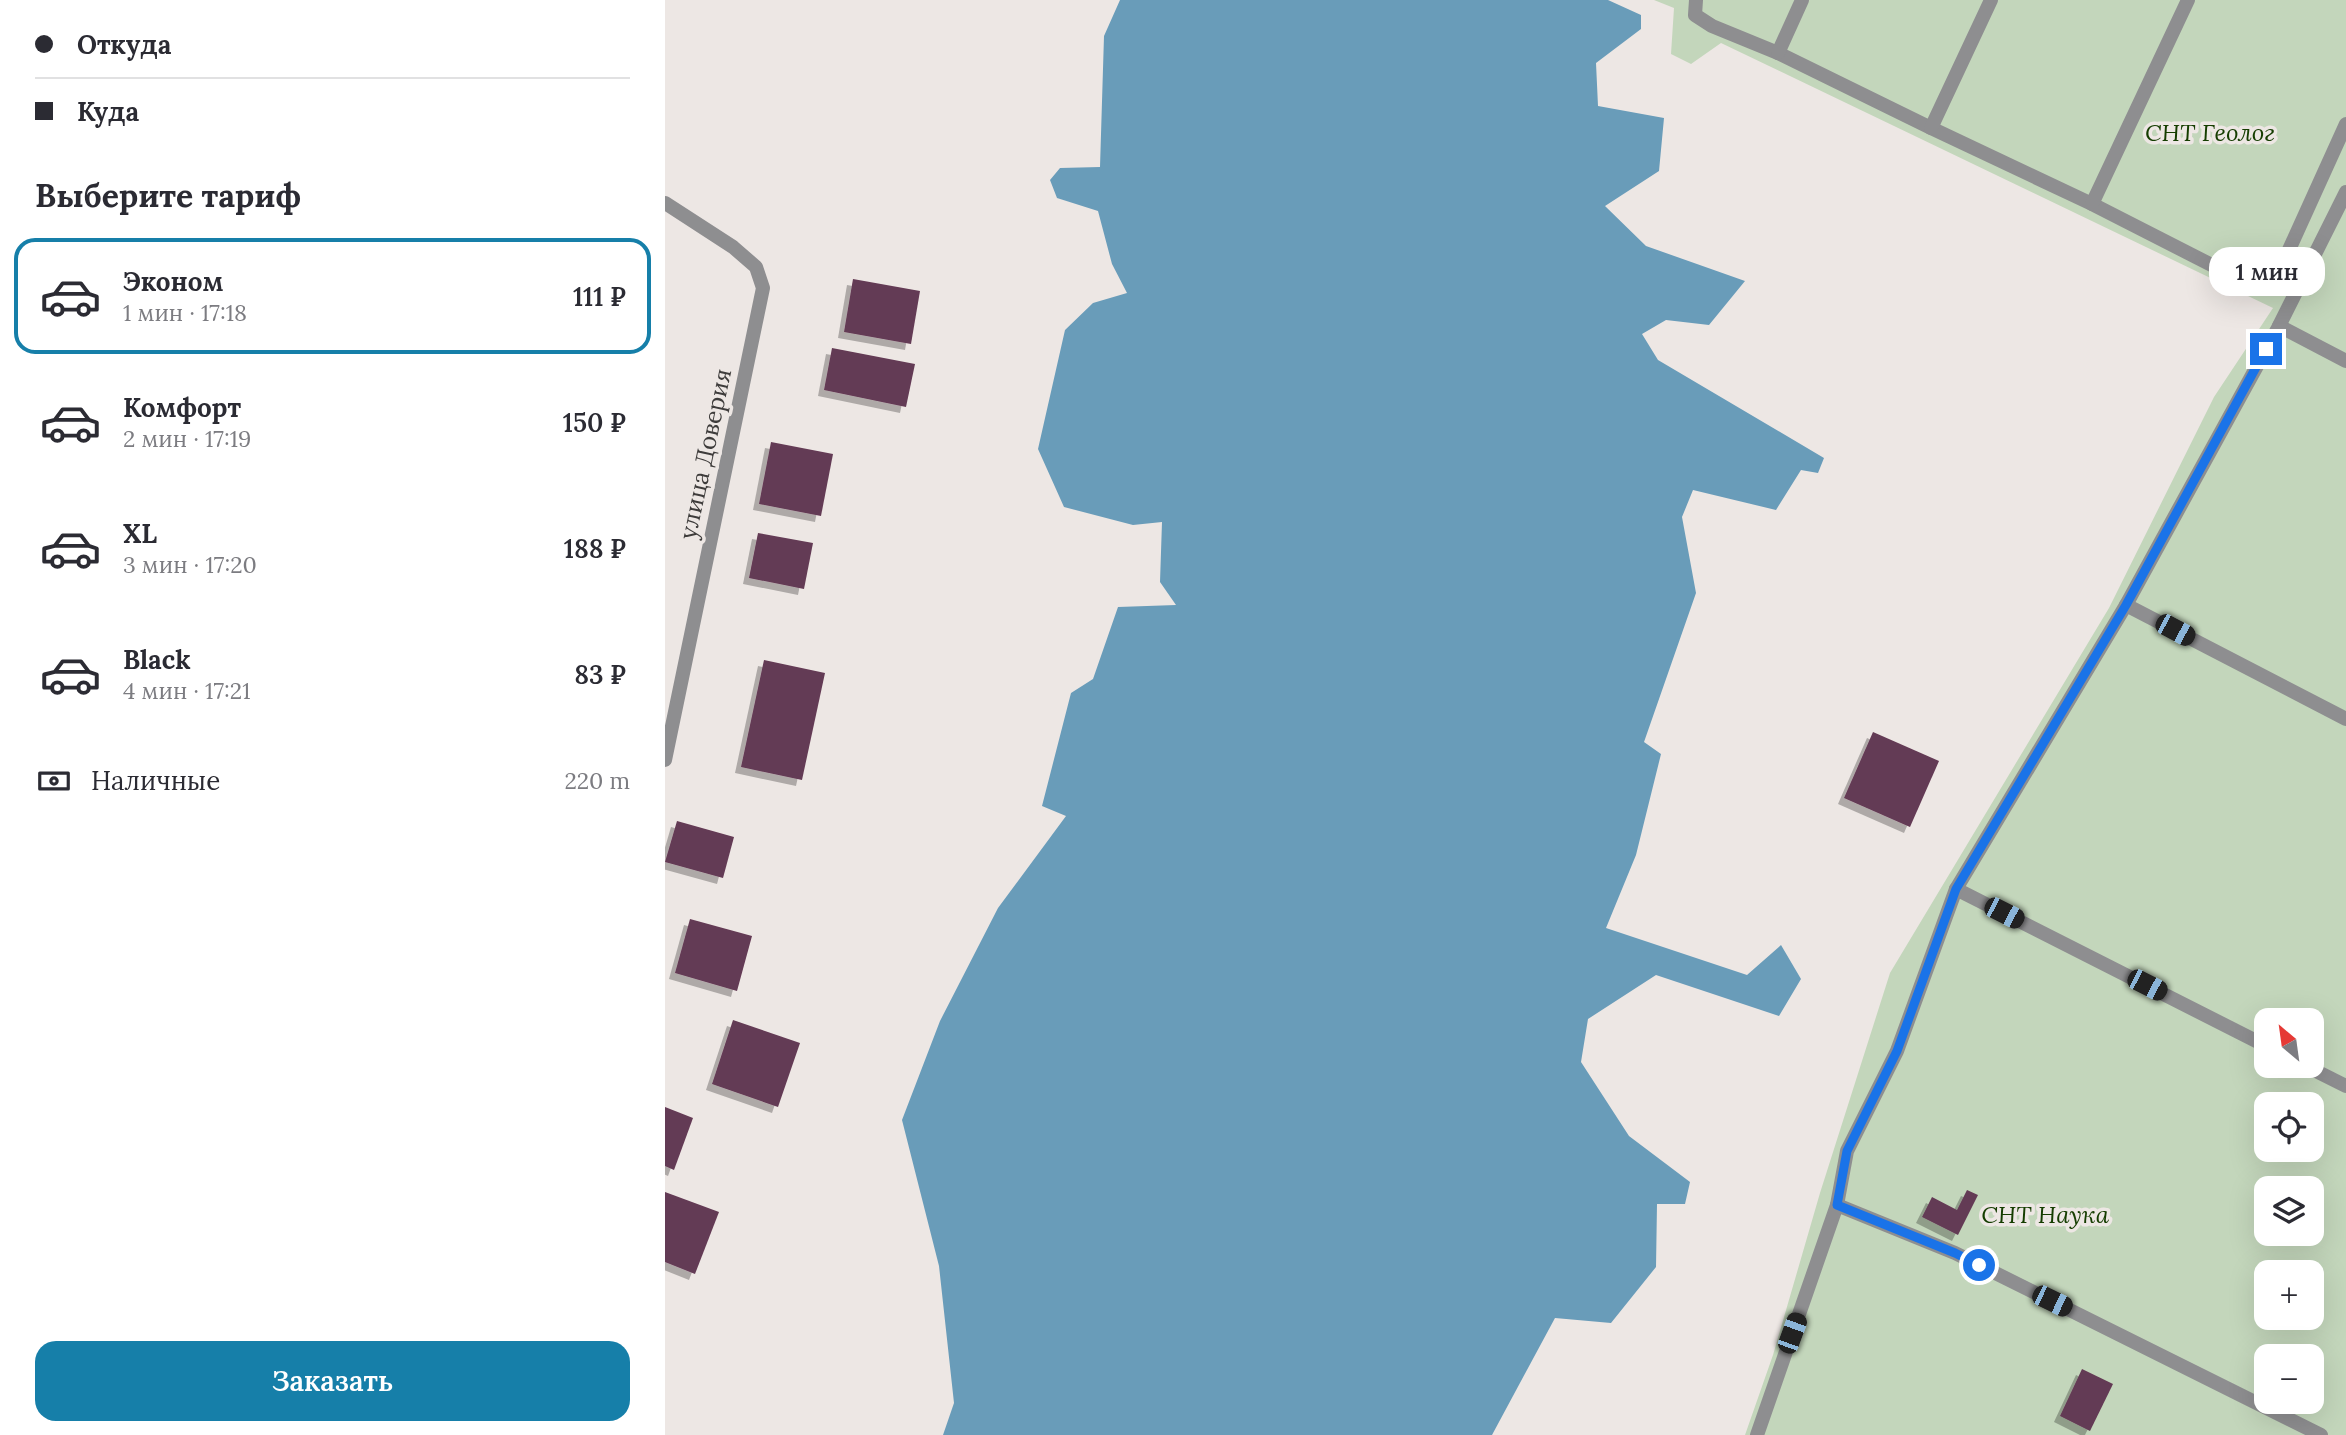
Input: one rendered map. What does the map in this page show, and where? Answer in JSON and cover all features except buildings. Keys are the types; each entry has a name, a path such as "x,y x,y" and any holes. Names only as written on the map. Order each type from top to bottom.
{"street":[{"path":"1696,0 1695,15 1712,26 1778,53 2092,204 2243,282 2266,284 2283,263 2346,124"},
{"path":"1778,53 1802,0"},
{"path":"1931,128 1991,0"},
{"path":"2092,204 2187,0"},
{"path":"1757,1435 1837,1205 1847,1151 1897,1051 1956,889 2126,605 2279,326 2346,192"},
{"name":"улица Доверия","path":"665,203 733,247 756,267 763,288 665,760"},
{"path":"2279,326 2346,361"},
{"path":"2126,605 2346,719"},
{"path":"1956,889 2254,1040"},
{"path":"2324,1075 2346,1086"},
{"path":"1837,1205 1955,1253 2321,1435"}],"green space":[{"name":"СНТ Наука","path":"1654,0 2346,0 2346,1435 1745,1435 1773,1355 1820,1193 1890,973 2109,608 2214,397 2273,308 1721,43 1691,64 1671,54 1674,8"}],"water":[{"path":"1120,0 1608,0 1641,15 1641,29 1596,63 1598,106 1664,118 1659,171 1605,206 1646,246 1745,281 1709,325 1666,320 1642,334 1658,360 1824,458 1818,473 1801,470 1776,510 1693,490 1682,517 1696,593 1644,742 1661,754 1636,855 1606,928 1747,975 1781,945 1801,979 1779,1016 1656,975 1588,1019 1581,1062 1629,1136 1690,1182 1685,1204 1657,1204 1656,1267 1611,1323 1555,1318 1492,1435 943,1435 954,1403 939,1266 902,1120 940,1021 998,908 1066,816 1042,806 1071,693 1093,679 1118,607 1176,605 1160,582 1162,522 1133,525 1064,507 1038,449 1065,330 1093,303 1127,293 1112,264 1098,211 1057,198 1050,180 1060,168 1100,167 1104,36"}],"route":[{"path":"1979,1265 1837,1205 1847,1151 1897,1051 1956,889 2126,605 2266,349"}],"park label":[{"name":"СНТ Геолог","path":"2210,132"}]}
